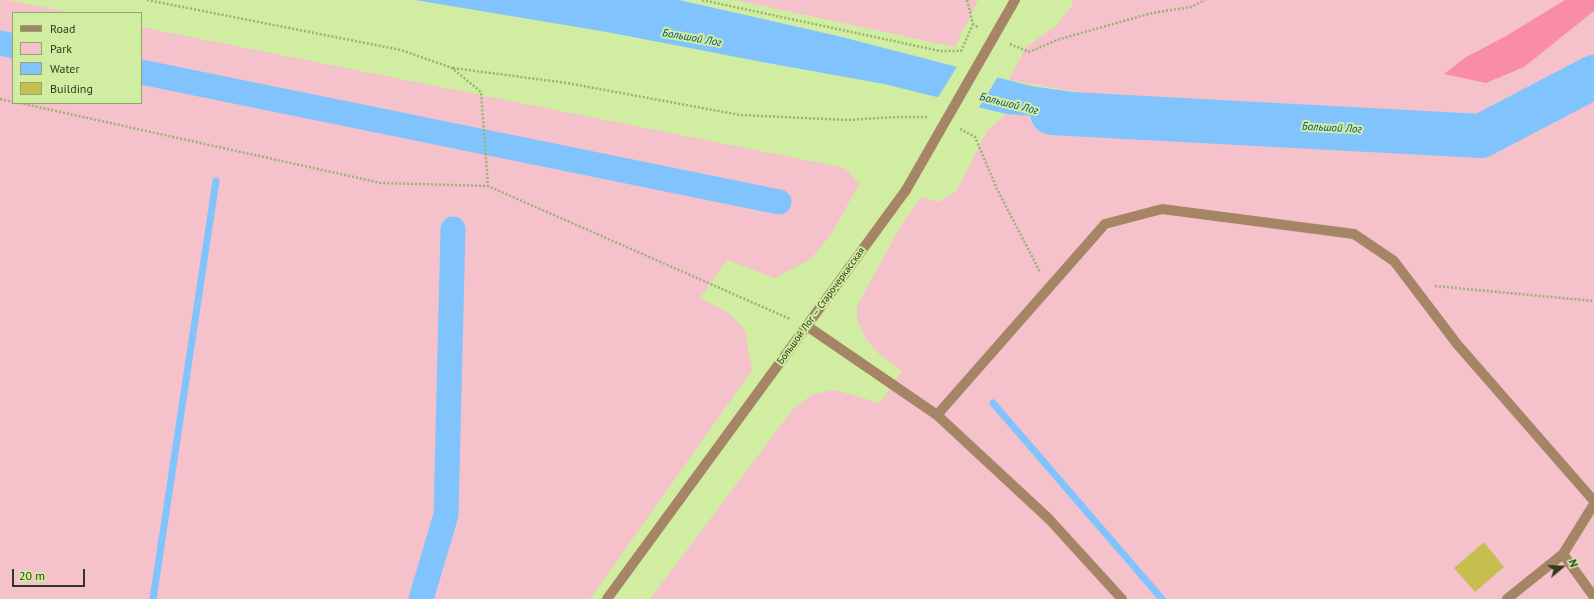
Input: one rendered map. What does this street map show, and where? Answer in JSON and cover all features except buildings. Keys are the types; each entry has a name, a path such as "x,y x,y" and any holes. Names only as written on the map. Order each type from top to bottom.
{"street":[{"name":"Большой Лог – Старочеркасская","path":"607,599 906,190 1015,0"},
{"path":"937,415 1106,224 1162,209 1354,234 1394,261 1457,344 1594,503 1563,554 1507,599"},
{"path":"807,326 937,415 1050,519 1122,599"},
{"path":"1563,554 1594,597"}],"path":[{"path":"147,0 401,50 452,68 567,83 740,115 848,120 897,117 935,117"},
{"path":"702,0 940,51 961,51 973,24 967,0"},
{"path":"1009,43 1029,52 1057,40 1152,13 1191,7 1205,0"},
{"path":"973,24 982,30"},
{"path":"452,68 481,92 488,186"},
{"path":"0,99 12,102"},
{"path":"25,104 381,183 488,186 807,326"},
{"path":"955,127 975,137 997,189 1049,288"},
{"path":"1411,284 1594,301"}],"green space":[{"path":"0,0 8,0 68,12 12,12 12,104 142,104 142,27 845,168 859,184 832,233 811,259 775,278 727,260 700,298 729,313 745,330 752,370 590,599 0,599"},
{"path":"735,0 978,0 955,47"},
{"path":"1073,0 1594,0 1594,599 650,599 793,409 813,394 835,390 880,403 902,371 879,354 866,339 857,319 857,306 903,222 922,197 939,202 957,190 987,131 1006,114 1108,122 1095,95 1009,80 1026,47 1056,26 1071,7"}],"shaded area":[{"path":"1565,0 1594,0 1594,11 1524,67 1486,83 1444,74 1466,57 1506,36"}],"water":[{"path":"415,0 679,0 838,36 1031,86 1095,95 1117,106 1108,122 1006,114 884,84 607,32"}],"pier":[{"path":"958,65 999,75 978,109 937,99"}],"waterway":[{"path":"0,43 12,46"},
{"path":"142,72 779,202"},
{"name":"Большой Лог","path":"1052,113 1481,136 1594,77"},
{"path":"153,599 216,181"},
{"path":"421,599 446,515 453,229"},
{"path":"993,403 1162,599"}]}
